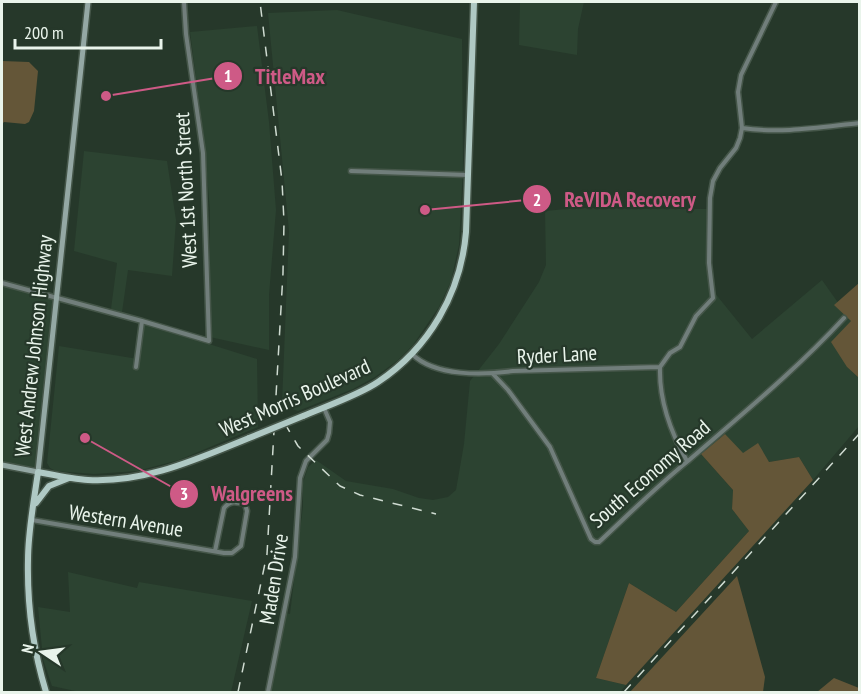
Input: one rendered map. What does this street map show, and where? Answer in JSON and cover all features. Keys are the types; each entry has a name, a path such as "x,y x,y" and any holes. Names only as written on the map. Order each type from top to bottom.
{"main road":[{"name":"West Andrew Johnson Highway","path":"46,693 32,637 28,596 28,557 88,2"},
{"name":"West Morris Boulevard","path":"38,472 89,480 132,479 174,468 378,383 412,354 441,315 457,280 465,248 474,2"},
{"path":"2,465 38,472"},
{"path":"34,507 49,486 71,478"}],"street":[{"name":"West 1st North Street","path":"142,321 209,341 203,153 186,34 184,2"},
{"path":"687,461 669,423 664,404 660,367 670,353 680,347 696,316 713,298 709,263 711,190 720,168 736,148 742,128 738,92 741,75 776,2"},
{"path":"742,128 788,129 860,123"},
{"path":"351,171 468,175"},
{"path":"2,283 142,321 136,367"},
{"name":"South Economy Road","path":"493,374 508,390 550,447 591,539 599,542 687,461 730,426 815,348 844,318"},
{"name":"Ryder Lane","path":"412,354 428,366 445,371 493,374 532,370 660,367"},
{"name":"Maden Drive","path":"268,693 295,557 300,478 306,461 327,440 328,415 324,407"},
{"path":"233,502 245,504 248,511 241,546 232,553 215,551 224,508 233,502"},
{"name":"Western Avenue","path":"32,520 215,551"}],"shaded area":[{"path":"520,2 584,2 578,29 577,55 519,45"},
{"path":"337,10 462,39 463,168 459,245 451,281 439,307 413,345 397,361 375,377 353,389 298,411 282,403 289,231 268,13"},
{"path":"257,26 269,122 276,210 269,295 269,350 210,337 210,211 204,139 190,32"},
{"path":"2,61 29,62 38,71 34,111 29,122 25,124 4,122 2,124"},
{"path":"84,151 167,161 176,220 172,276 128,270 122,312 111,309 117,263 74,251"},
{"path":"577,208 707,209 710,219 709,271 714,279 714,292 752,339 822,280 851,321 847,367 859,378 859,426 813,480 799,457 769,462 743,453 701,454 733,490 732,509 749,531 676,612 629,583 596,678 626,685 620,692 268,692 285,613 290,614 303,506 303,483 308,467 316,460 346,481 393,489 419,498 433,500 448,497 456,490 464,444 470,381 499,344 539,282 546,265 545,211"},
{"path":"2,283 56,298 38,472 2,464"},
{"path":"859,283 859,378 847,367 831,342 851,321 834,305"},
{"path":"142,323 257,359 258,427 179,460 137,471 94,474 56,471 50,468 47,463 59,346 138,359"},
{"path":"725,434 743,453 758,443 769,462 799,457 813,480 626,685 596,678 629,583 676,612 749,531 732,509 733,490 701,454"},
{"path":"68,572 137,588 139,582 252,601 231,692 80,692 52,686 43,659 38,607 70,612"},
{"path":"737,576 765,677 763,692 630,692"},
{"path":"834,678 859,688 859,692 817,692"}],"railway":[{"path":"238,692 267,554 283,273 282,181 260,2"},
{"path":"279,404 284,422 298,446 340,486 360,495 436,514"},
{"path":"624,692 860,433"}],"place":[{"name":"TitleMax","path":"106,96"},
{"name":"ReVIDA Recovery","path":"425,210"},
{"name":"Walgreens","path":"85,438"}]}
